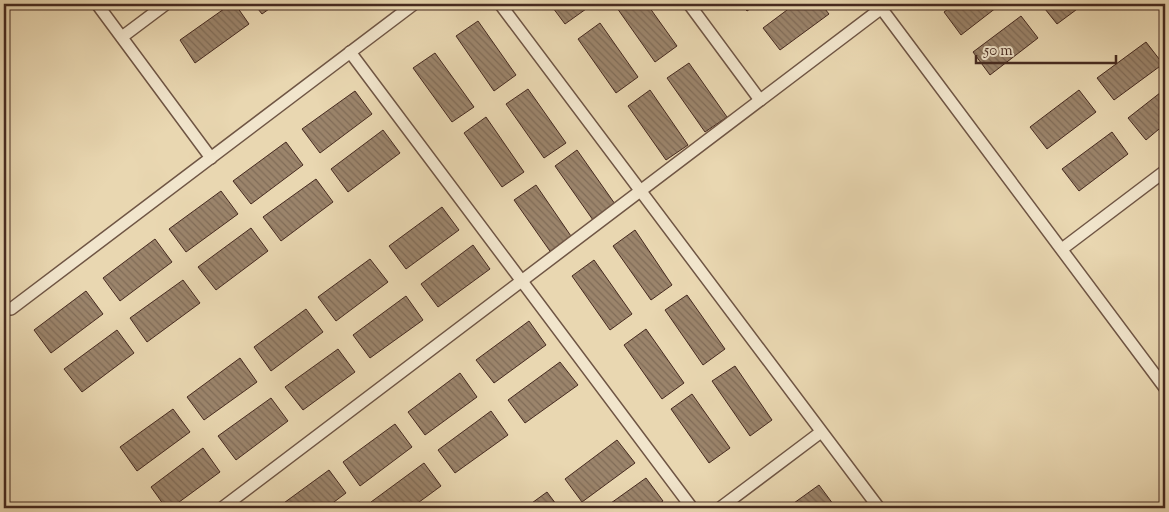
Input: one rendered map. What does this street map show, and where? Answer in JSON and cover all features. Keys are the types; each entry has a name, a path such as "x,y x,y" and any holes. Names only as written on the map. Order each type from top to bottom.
{"lane":[{"path":"98,4 211,158"},
{"path":"122,37 166,4"},
{"path":"11,309 414,4"},
{"path":"500,4 879,508"},
{"path":"690,4 760,100"},
{"path":"222,508 884,6 1165,388"},
{"path":"350,52 692,508"},
{"path":"1062,249 1165,171"},
{"path":"720,508 821,432"}],"building":[{"path":"231,4 235,4 249,24 195,63 180,40"},
{"path":"254,4 276,4 262,14"},
{"path":"550,4 583,4 586,9 565,24"},
{"path":"623,4 647,4 677,46 655,62 617,8"},
{"path":"741,4 757,4 747,11"},
{"path":"795,4 821,4 829,14 780,50 763,28"},
{"path":"955,4 1001,4 961,35 944,12"},
{"path":"1041,4 1084,4 1057,24"},
{"path":"1021,16 1038,38 990,75 973,52"},
{"path":"478,21 516,75 494,91 456,36"},
{"path":"600,23 638,77 616,93 578,39"},
{"path":"1146,42 1163,64 1114,100 1097,78"},
{"path":"435,53 474,107 452,122 413,68"},
{"path":"689,63 727,117 705,132 667,78"},
{"path":"528,89 566,143 544,158 506,104"},
{"path":"1165,89 1165,124 1146,140 1128,118"},
{"path":"650,90 688,145 666,160 628,106"},
{"path":"1079,90 1096,112 1047,149 1030,127"},
{"path":"355,91 372,114 320,153 302,129"},
{"path":"486,117 524,172 502,187 464,133"},
{"path":"383,130 400,153 348,192 331,169"},
{"path":"1112,132 1128,154 1079,191 1062,169"},
{"path":"286,142 303,165 251,204 233,181"},
{"path":"577,150 615,204 593,220 555,166"},
{"path":"316,179 333,202 281,241 263,217"},
{"path":"536,185 573,239 552,254 514,200"},
{"path":"221,191 238,214 186,252 169,229"},
{"path":"442,207 459,230 406,269 389,246"},
{"path":"251,228 268,251 216,290 198,267"},
{"path":"635,230 672,285 651,300 613,246"},
{"path":"155,239 172,262 120,301 103,278"},
{"path":"473,245 490,269 438,307 421,284"},
{"path":"370,259 388,282 336,321 318,297"},
{"path":"594,260 632,314 610,330 572,276"},
{"path":"183,280 200,303 147,342 130,318"},
{"path":"86,291 103,314 51,353 34,330"},
{"path":"687,295 725,349 703,365 665,310"},
{"path":"406,296 423,320 370,358 353,335"},
{"path":"306,309 323,332 271,371 254,347"},
{"path":"529,321 546,345 494,383 476,360"},
{"path":"646,329 684,383 662,399 624,345"},
{"path":"117,330 134,353 82,392 64,369"},
{"path":"338,349 355,372 303,410 285,387"},
{"path":"240,358 257,382 204,420 187,397"},
{"path":"560,362 578,385 525,423 508,400"},
{"path":"735,366 772,420 750,436 712,381"},
{"path":"460,373 477,397 425,435 408,412"},
{"path":"692,394 730,448 709,463 671,409"},
{"path":"271,398 288,421 236,460 218,436"},
{"path":"173,409 190,432 137,471 120,447"},
{"path":"491,411 508,435 455,473 438,450"},
{"path":"395,424 412,447 360,486 343,462"},
{"path":"617,440 635,463 582,502 565,479"},
{"path":"203,448 220,472 171,508 166,508 151,487"},
{"path":"424,463 441,486 411,508 376,508 371,502"},
{"path":"329,470 346,493 326,508 277,508"},
{"path":"646,478 663,501 653,508 604,508"},
{"path":"819,485 836,508 787,508"},
{"path":"547,492 559,508 525,508"}]}
